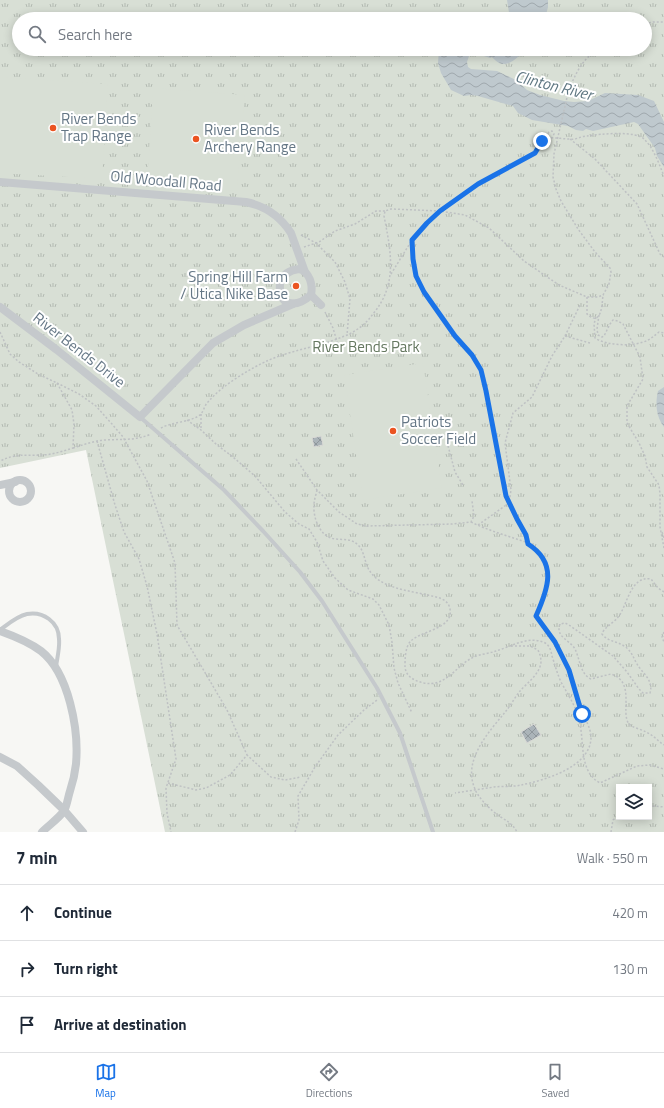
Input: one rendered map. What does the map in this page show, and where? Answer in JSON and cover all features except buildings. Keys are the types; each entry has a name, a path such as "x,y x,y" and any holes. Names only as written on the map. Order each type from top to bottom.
{"street":[{"name":"Old Woodall Road","path":"0,182 246,202 254,204 269,210 283,222 291,233 311,285 311,296"},
{"path":"293,304 286,302 283,298 280,292 280,282 284,275 298,265 300,259"},
{"path":"293,270 299,269 306,272"},
{"path":"140,416 213,343 244,325 303,301 311,296 321,305"},
{"path":"282,309 283,298"},
{"name":"River Bends Drive","path":"0,306 140,416"},
{"path":"11,497 10,488 17,481"},
{"path":"17,481 24,481 27,483 30,493 27,499 20,502 14,500 0,485 17,481"},
{"path":"0,631 27,642 41,651 56,668 70,704 76,738 76,766 64,810 42,832"},
{"path":"0,757 17,766 64,810 83,832"}],"lane":[{"path":"140,416 224,490 263,530 300,572 322,601 382,697 400,733 433,832"},
{"path":"0,631 12,621 26,614 37,614 49,618 57,628 59,639 56,668"}],"path":[{"path":"652,22 664,22"},
{"path":"587,297 587,314 589,316 596,317 602,312 603,295 609,284 611,272 610,268 595,252 578,229 561,201 553,177 553,164 557,139 568,93 572,82 588,56"},
{"path":"391,274 412,240 440,211 478,184 535,153 540,143 550,131 554,132 552,138"},
{"path":"545,138 577,139 585,136 625,134 644,138 655,155 664,176"},
{"path":"570,139 595,159 637,204 660,254 664,257"},
{"path":"297,249 316,243 335,231 355,224 376,211 391,209 457,213 473,219 489,228 524,261 559,285 587,297 598,297 603,295"},
{"path":"201,430 201,414 208,401 235,379 269,360 348,335 360,327 377,309 387,292 391,274 390,246 384,216 385,211"},
{"path":"291,233 296,233 316,243 335,262 345,282 350,299 348,335"},
{"path":"412,240 416,276 424,292 455,336 472,355 481,370 506,496 526,535 528,544"},
{"path":"321,305 329,318 338,345"},
{"path":"478,525 509,503 511,490 505,443 513,413 532,397 552,356 565,336 580,305"},
{"path":"599,315 597,329 598,335 602,337 604,336 613,320 618,320 622,324 640,357 643,379 627,406 627,423 645,456 646,467 658,485 660,527 664,548"},
{"path":"596,317 594,331 595,338 600,342 633,345 648,340 658,332 664,333"},
{"path":"0,332 10,354 19,362 38,374 79,394 96,406 121,434 147,480 176,563 177,625 227,710 247,755 271,778 285,780 301,778"},
{"path":"565,336 590,343"},
{"path":"334,346 341,344"},
{"path":"57,383 72,410 74,424 73,448"},
{"path":"164,426 187,420 201,414"},
{"path":"187,420 255,476 285,512 299,524 309,529 317,542 323,561 335,578 348,590 373,599 379,605 389,625 394,668 398,683 412,713"},
{"path":"0,461 18,454 42,455 59,453 96,442 137,439 151,434"},
{"path":"96,442 124,532 139,559 147,586 176,759 166,788 167,813 171,832"},
{"path":"447,442 455,472 463,486"},
{"path":"296,459 317,490 339,512 357,524 367,526 452,524 471,522 528,544 534,548 546,564 548,578 544,597 536,616 555,642 569,670 582,714 588,723 591,737 590,747 584,758 573,766 541,780 521,785 455,793"},
{"path":"317,490 314,505 315,513 317,522 324,534 331,538 353,541 358,545 362,550 372,574 382,583 438,597 443,599 449,605 451,612 450,616 442,626 411,640 408,645 405,670 411,679 425,683 443,681 472,658 526,641 541,641 546,643 550,648 560,679 576,708 580,722 584,758 588,772 595,780 600,783 637,766 650,765 664,769"},
{"path":"471,522 474,516 472,500"},
{"path":"660,527 664,538"},
{"path":"664,592 658,588 651,579 644,579 639,582 630,592 620,615 603,630 602,634 605,638 624,646 630,652 637,665 648,679 651,690 650,693 643,693 627,672 612,656 569,625 560,624 558,628 560,633 572,644 583,672 587,678 591,679 611,674 619,678 625,688 627,701 626,715 630,725 647,732 664,745"},
{"path":"664,632 662,637 664,642"},
{"path":"509,646 530,646 538,650 541,662 533,678 520,691 477,751 472,767 472,779 475,790 480,798 492,810 514,826 517,832"},
{"path":"295,832 299,820 298,796 315,767 338,735 364,710 382,697"},
{"path":"168,783 196,790 206,788 230,775 247,755"},
{"path":"652,807 664,807"},
{"path":"611,832 613,820 616,818"}],"green space":[{"name":"River Bends Park","path":"0,0 664,0 664,832 165,832 86,450 0,468"},
{"name":"River Bends Trap Range","path":"0,77 108,84 102,179 0,173"},
{"name":"River Bends Archery Range","path":"153,88 245,95 237,191 147,183"},
{"name":"Patriots Soccer Field","path":"423,363 442,488 363,500 344,375"}],"water":[{"path":"507,0 548,0 547,12 509,12"},
{"path":"438,56 469,56 467,62 468,67 471,69 497,71 516,80 527,90 564,101 588,101 605,93 638,95 654,101 664,122 664,167 657,156 655,148 638,124 634,122 593,131 586,129 583,131 576,130 568,126 532,120 518,113 513,106 478,96 464,96 451,90 441,73 438,63"},
{"path":"482,56 520,56 506,64 497,62 492,57"},
{"path":"664,387 664,427 659,419 656,405 658,391"}],"place":[{"name":"River Bends Trap Range","path":"53,128"},
{"name":"River Bends Archery Range","path":"196,139"},
{"name":"Spring Hill Farm / Utica Nike Base","path":"296,286"},
{"name":"Patriots Soccer Field","path":"393,431"}],"route":[{"path":"542,141 535,153 478,184 440,211 412,240 413,259 416,276 424,292 455,336 472,355 481,370 506,496 526,535 528,544 534,548 546,564 548,578 544,597 536,616 555,642 569,670 582,714"}],"water label":[{"name":"Clinton River","path":"554,85"}]}
